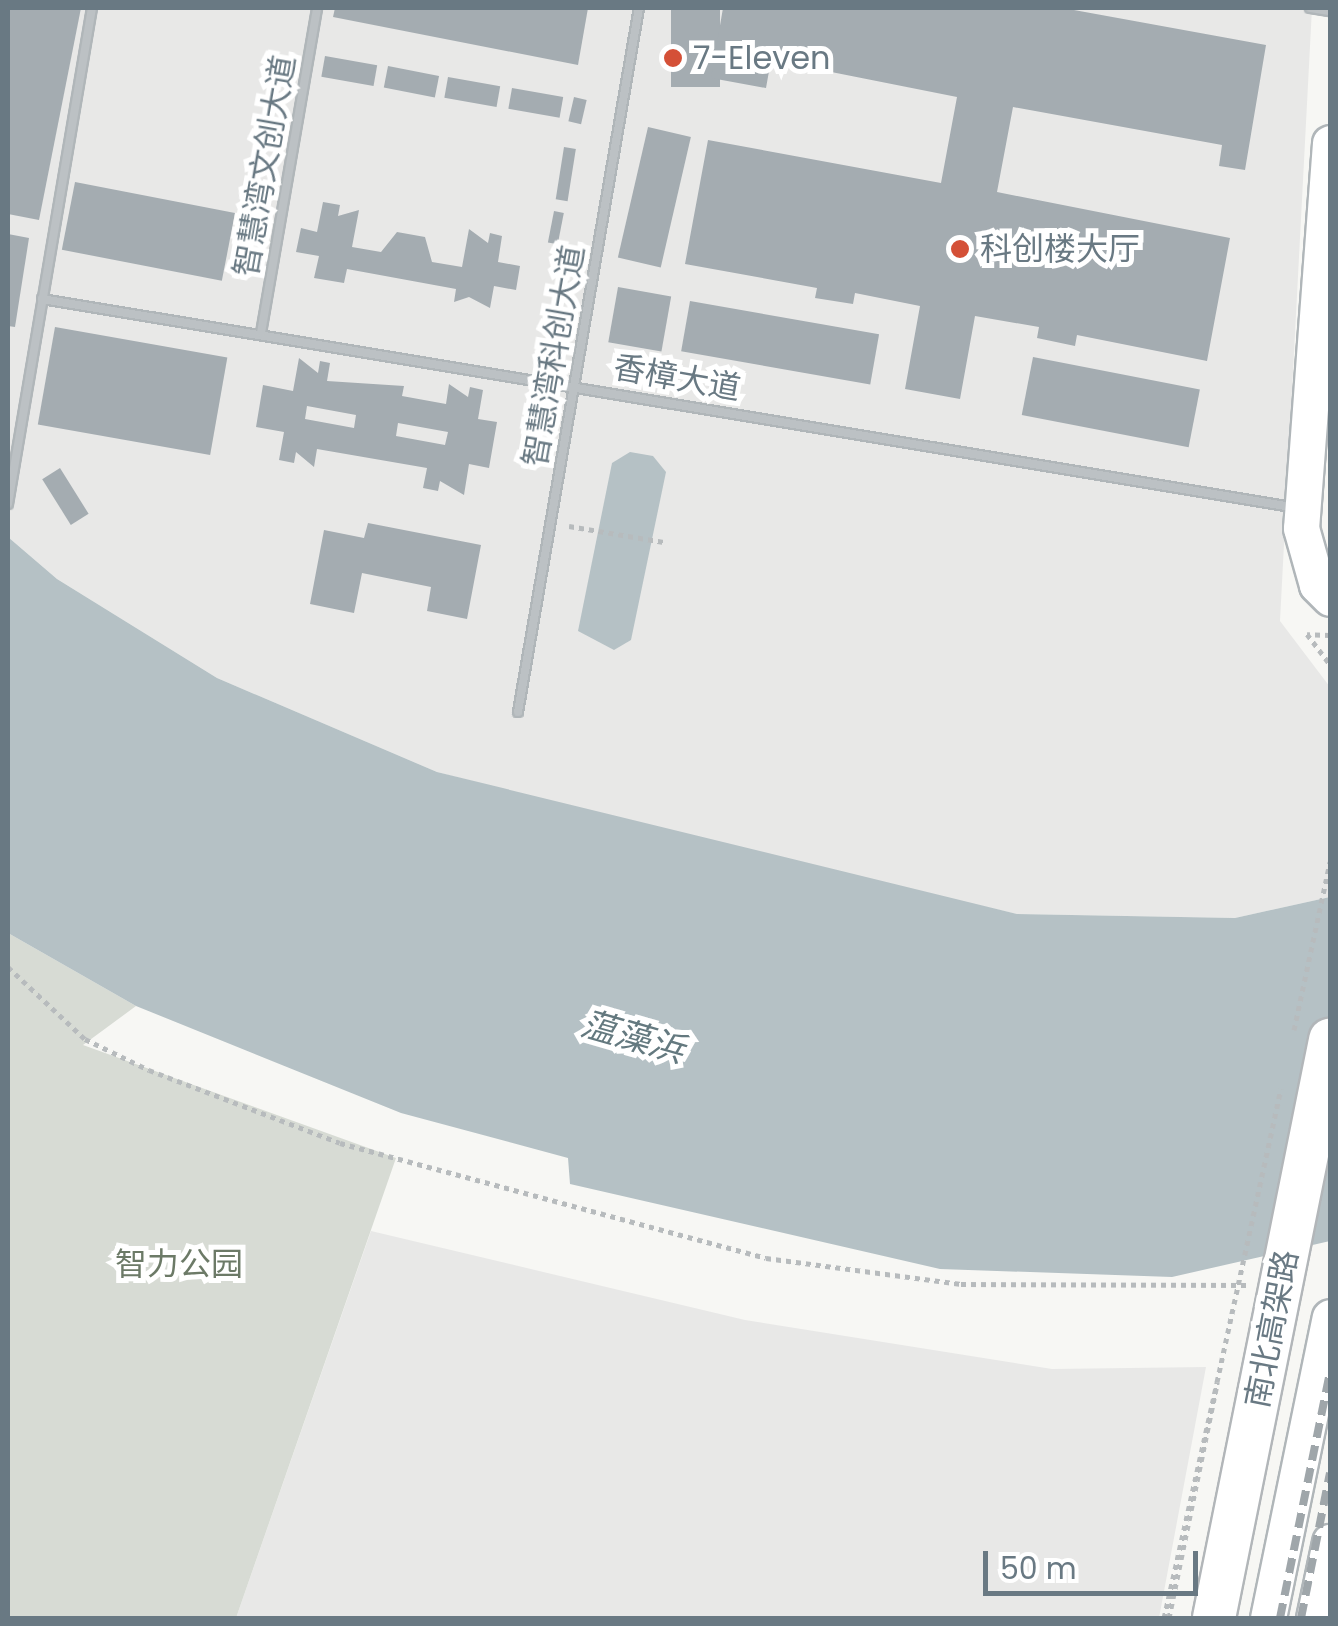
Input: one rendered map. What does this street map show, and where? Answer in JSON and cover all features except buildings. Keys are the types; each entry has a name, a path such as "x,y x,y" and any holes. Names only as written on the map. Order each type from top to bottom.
{"highway":[{"name":"南北高架路","path":"1214,1618 1312,1038"}],"main road":[{"path":"1330,143 1302,509 1317,585 1330,598"},
{"path":"1268,1618 1330,1317"},
{"path":"1314,1618 1330,1542"}],"lane":[{"path":"8,504 92,8"},
{"name":"智慧湾文创大道","path":"262,333 317,8"},
{"name":"智慧湾科创大道","path":"518,712 639,8"},
{"path":"1310,8 1330,11"},
{"name":"香樟大道","path":"42,299 1302,509"}],"path":[{"path":"551,523 664,542"},
{"path":"1330,634 1307,634 1330,664"},
{"path":"1312,1038 1330,862"},
{"path":"8,967 85,1038 166,1077 340,1143 766,1258 961,1284 1269,1279"},
{"path":"1167,1618 1284,1074"}],"shaded area":[{"path":"8,8 1312,8 1280,621 1330,687 1330,897 1235,918 1017,914 758,855 437,772 217,678 57,579 8,537"},
{"path":"371,1231 745,1320 1052,1369 1206,1367 1159,1618 236,1618"}],"green space":[{"name":"智力公园","path":"8,933 136,1006 83,1045 396,1158 236,1618 8,1618"}],"water":[{"path":"630,452 653,456 666,472 631,640 614,650 578,631 612,463"},
{"name":"蕰藻浜","path":"8,537 57,579 217,678 437,772 1017,914 1235,918 1330,897 1330,1241 1172,1277 940,1269 570,1184 568,1158 401,1113 136,1006 8,933"}],"railway":[{"path":"1280,1618 1330,1372"},
{"path":"1301,1618 1330,1473"}],"place":[{"name":"7-Eleven","path":"673,58"},
{"name":"科创楼大厅","path":"960,249"}]}
